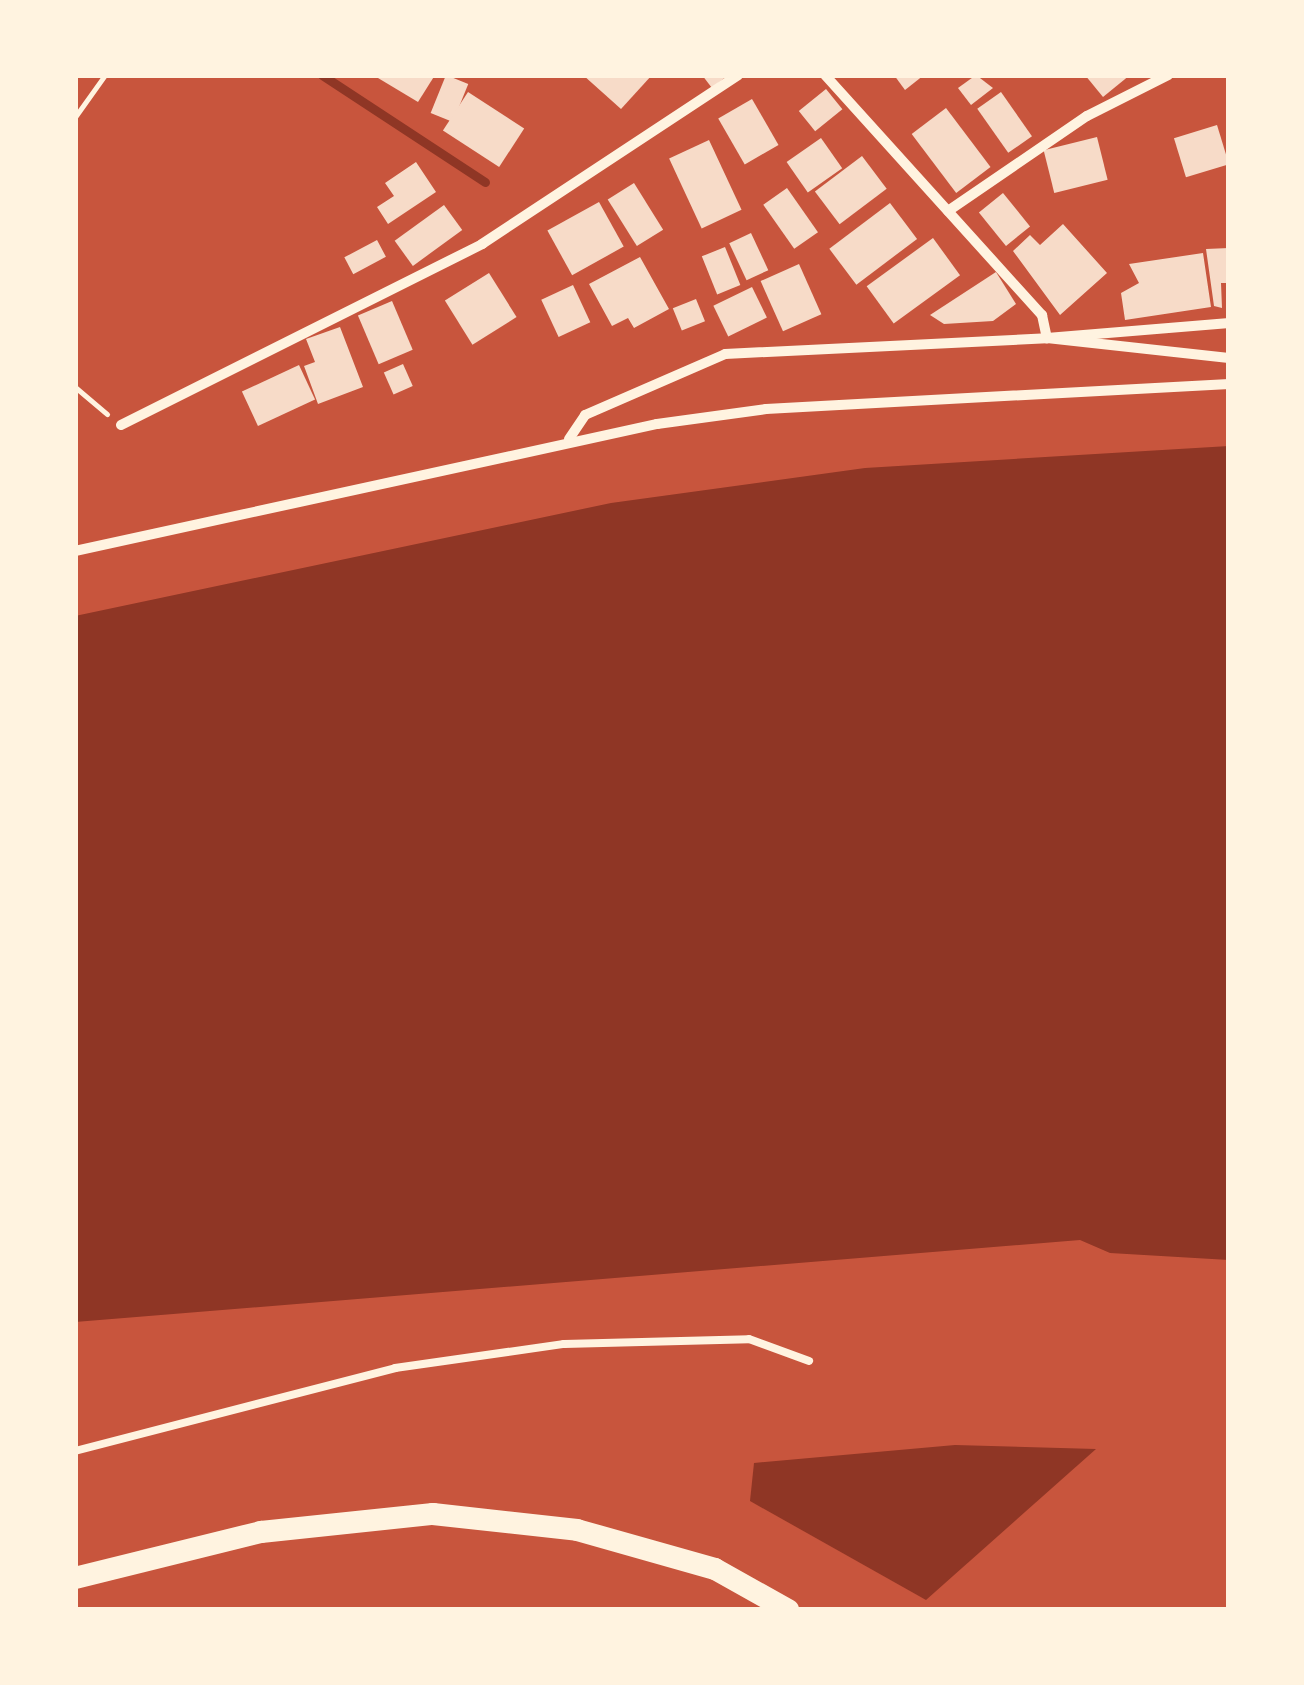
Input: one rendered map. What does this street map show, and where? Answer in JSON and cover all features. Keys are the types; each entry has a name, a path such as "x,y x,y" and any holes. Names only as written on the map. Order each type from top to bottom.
{"main road":[{"path":"75,1578 261,1532 433,1514 577,1530 715,1569 788,1610"}],"street":[{"path":"121,425 482,244 738,75"},
{"path":"825,75 1042,315 1046,338"},
{"path":"948,211 1087,116 1168,75"},
{"path":"570,439 585,415 725,354 1046,338 1229,323"},
{"path":"1046,338 1229,358"},
{"path":"75,550 570,439 766,408 1229,384"}],"lane":[{"path":"75,1451 395,1368 564,1344 750,1339 809,1361"}],"path":[{"path":"75,117 105,75"},
{"path":"75,387 121,425"}],"shaded area":[{"path":"1229,446 1229,1260 1110,1253 1080,1240 75,1322 75,616 611,503 865,468"},
{"path":"955,1445 1096,1449 926,1600 750,1501 754,1463"}],"building":[{"path":"373,75 435,75 418,102"},
{"path":"446,75 468,84 453,122 431,113"},
{"path":"583,75 652,75 621,109"},
{"path":"702,75 728,75 712,88"},
{"path":"894,75 924,75 905,90"},
{"path":"976,75 993,88 971,105 958,88"},
{"path":"1085,75 1130,75 1103,97"},
{"path":"826,89 842,109 815,131 799,111"},
{"path":"468,92 524,128 499,167 443,131"},
{"path":"1001,92 1032,136 1008,153 977,109"},
{"path":"752,99 778,145 745,164 718,118"},
{"path":"946,108 991,167 956,193 912,134"},
{"path":"1217,125 1229,164 1186,177 1174,138"},
{"path":"1097,137 1108,180 1054,193 1044,150"},
{"path":"821,138 842,168 808,192 787,162"},
{"path":"709,140 742,210 702,228 669,159"},
{"path":"862,156 887,189 840,224 815,192"},
{"path":"416,162 436,192 388,224 377,207 394,196 385,183"},
{"path":"634,183 663,230 637,246 608,199"},
{"path":"787,188 818,232 794,249 763,205"},
{"path":"1003,193 1030,226 1006,246 979,213"},
{"path":"599,202 624,247 572,275 547,231"},
{"path":"890,203 917,239 856,285 829,249"},
{"path":"444,205 462,230 413,266 395,241"},
{"path":"1063,224 1107,273 1060,315 1013,251 1030,235 1040,245"},
{"path":"751,233 768,270 747,280 729,243"},
{"path":"933,238 960,275 894,323 867,286"},
{"path":"377,240 386,257 353,274 344,257"},
{"path":"725,247 740,285 717,294 702,256"},
{"path":"1229,248 1229,283 1221,283 1222,308 1214,306 1206,249"},
{"path":"1203,253 1211,307 1125,320 1121,293 1139,283 1129,264"},
{"path":"640,257 669,309 634,328 628,318 612,326 589,284"},
{"path":"799,264 821,314 783,331 761,281"},
{"path":"996,272 1016,304 993,321 944,324 930,315"},
{"path":"489,273 517,317 472,345 445,301"},
{"path":"573,285 590,322 559,337 541,300"},
{"path":"752,287 767,318 728,336 713,306"},
{"path":"696,299 705,321 682,331 673,308"},
{"path":"392,301 413,350 379,364 358,315"},
{"path":"340,327 363,387 318,404 304,366 315,362 306,339"},
{"path":"403,364 413,386 394,394 384,373"},
{"path":"299,365 315,399 258,426 242,392"}],"waterway":[{"path":"322,75 485,182"}]}
